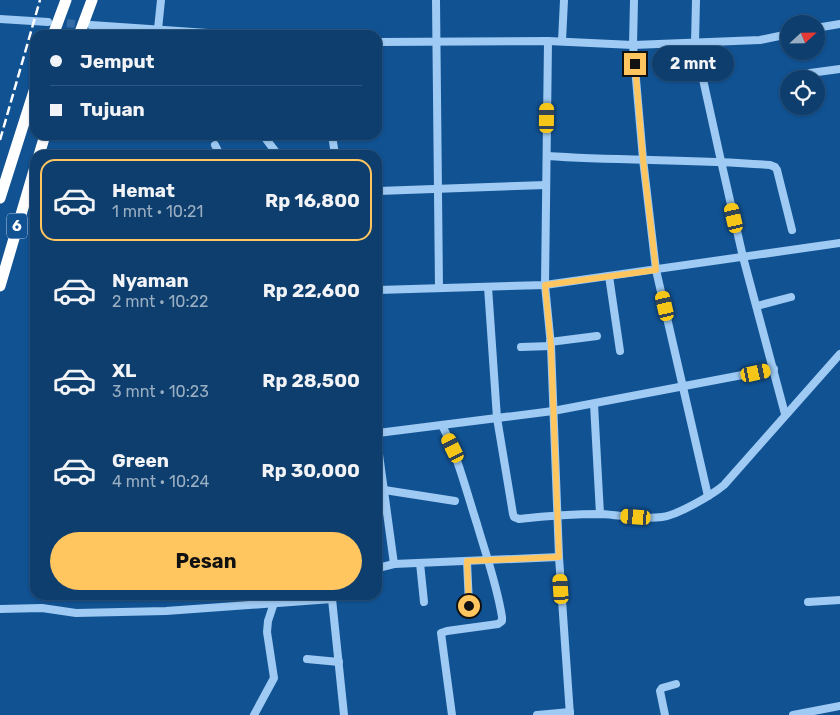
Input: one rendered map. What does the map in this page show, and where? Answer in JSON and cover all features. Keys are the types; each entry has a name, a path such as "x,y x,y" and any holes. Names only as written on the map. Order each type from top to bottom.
{"highway":[{"path":"55,30 66,0"},
{"path":"81,30 92,0"},
{"name":"6","path":"0,198 30,104"},
{"name":"6","path":"0,286 30,184"}],"street":[{"path":"158,29 161,0"},
{"path":"436,0 439,288"},
{"path":"562,41 564,0"},
{"path":"634,0 633,45 643,159 656,270 708,496"},
{"path":"696,0 695,43 743,257 785,414"},
{"path":"0,19 48,22"},
{"path":"825,26 840,24"},
{"path":"91,25 171,30"},
{"path":"382,42 562,41 633,45 760,40 780,36"},
{"path":"537,715 570,713 556,516 551,344 545,285 548,41"},
{"path":"825,71 840,68"},
{"path":"215,144 218,150"},
{"path":"547,156 606,160 721,161 770,165 775,167 792,230"},
{"path":"382,191 546,185"},
{"path":"382,290 545,285 840,243"},
{"path":"609,276 620,351"},
{"path":"488,287 497,418 511,507 514,517 520,519 600,514 654,518 665,517 708,496 724,485 840,354"},
{"path":"757,306 791,297"},
{"path":"520,347 597,336"},
{"path":"382,432 553,411 684,388 774,369"},
{"path":"594,404 600,514"},
{"path":"442,425 464,478 498,593 502,621 498,624 447,631 441,635 452,715"},
{"path":"382,489 455,501"},
{"path":"382,495 394,564"},
{"path":"382,567 394,564 559,557"},
{"path":"467,561 469,606"},
{"path":"420,563 424,602"},
{"path":"0,609 42,608 76,613 166,611 308,600"},
{"path":"334,600 344,715"},
{"path":"808,602 840,600"},
{"path":"254,715 274,678 267,632 268,621 274,604"},
{"path":"307,659 339,662"},
{"path":"665,715 660,691 662,688 676,684"},
{"path":"793,715 840,706"}],"tunnel":[{"path":"55,22 86,25"}],"railway":[{"path":"31,30 40,0"},
{"path":"0,140 30,35"}],"route":[{"path":"469,606 467,561 559,557 551,346 545,285 656,270 643,159 635,64"}]}
